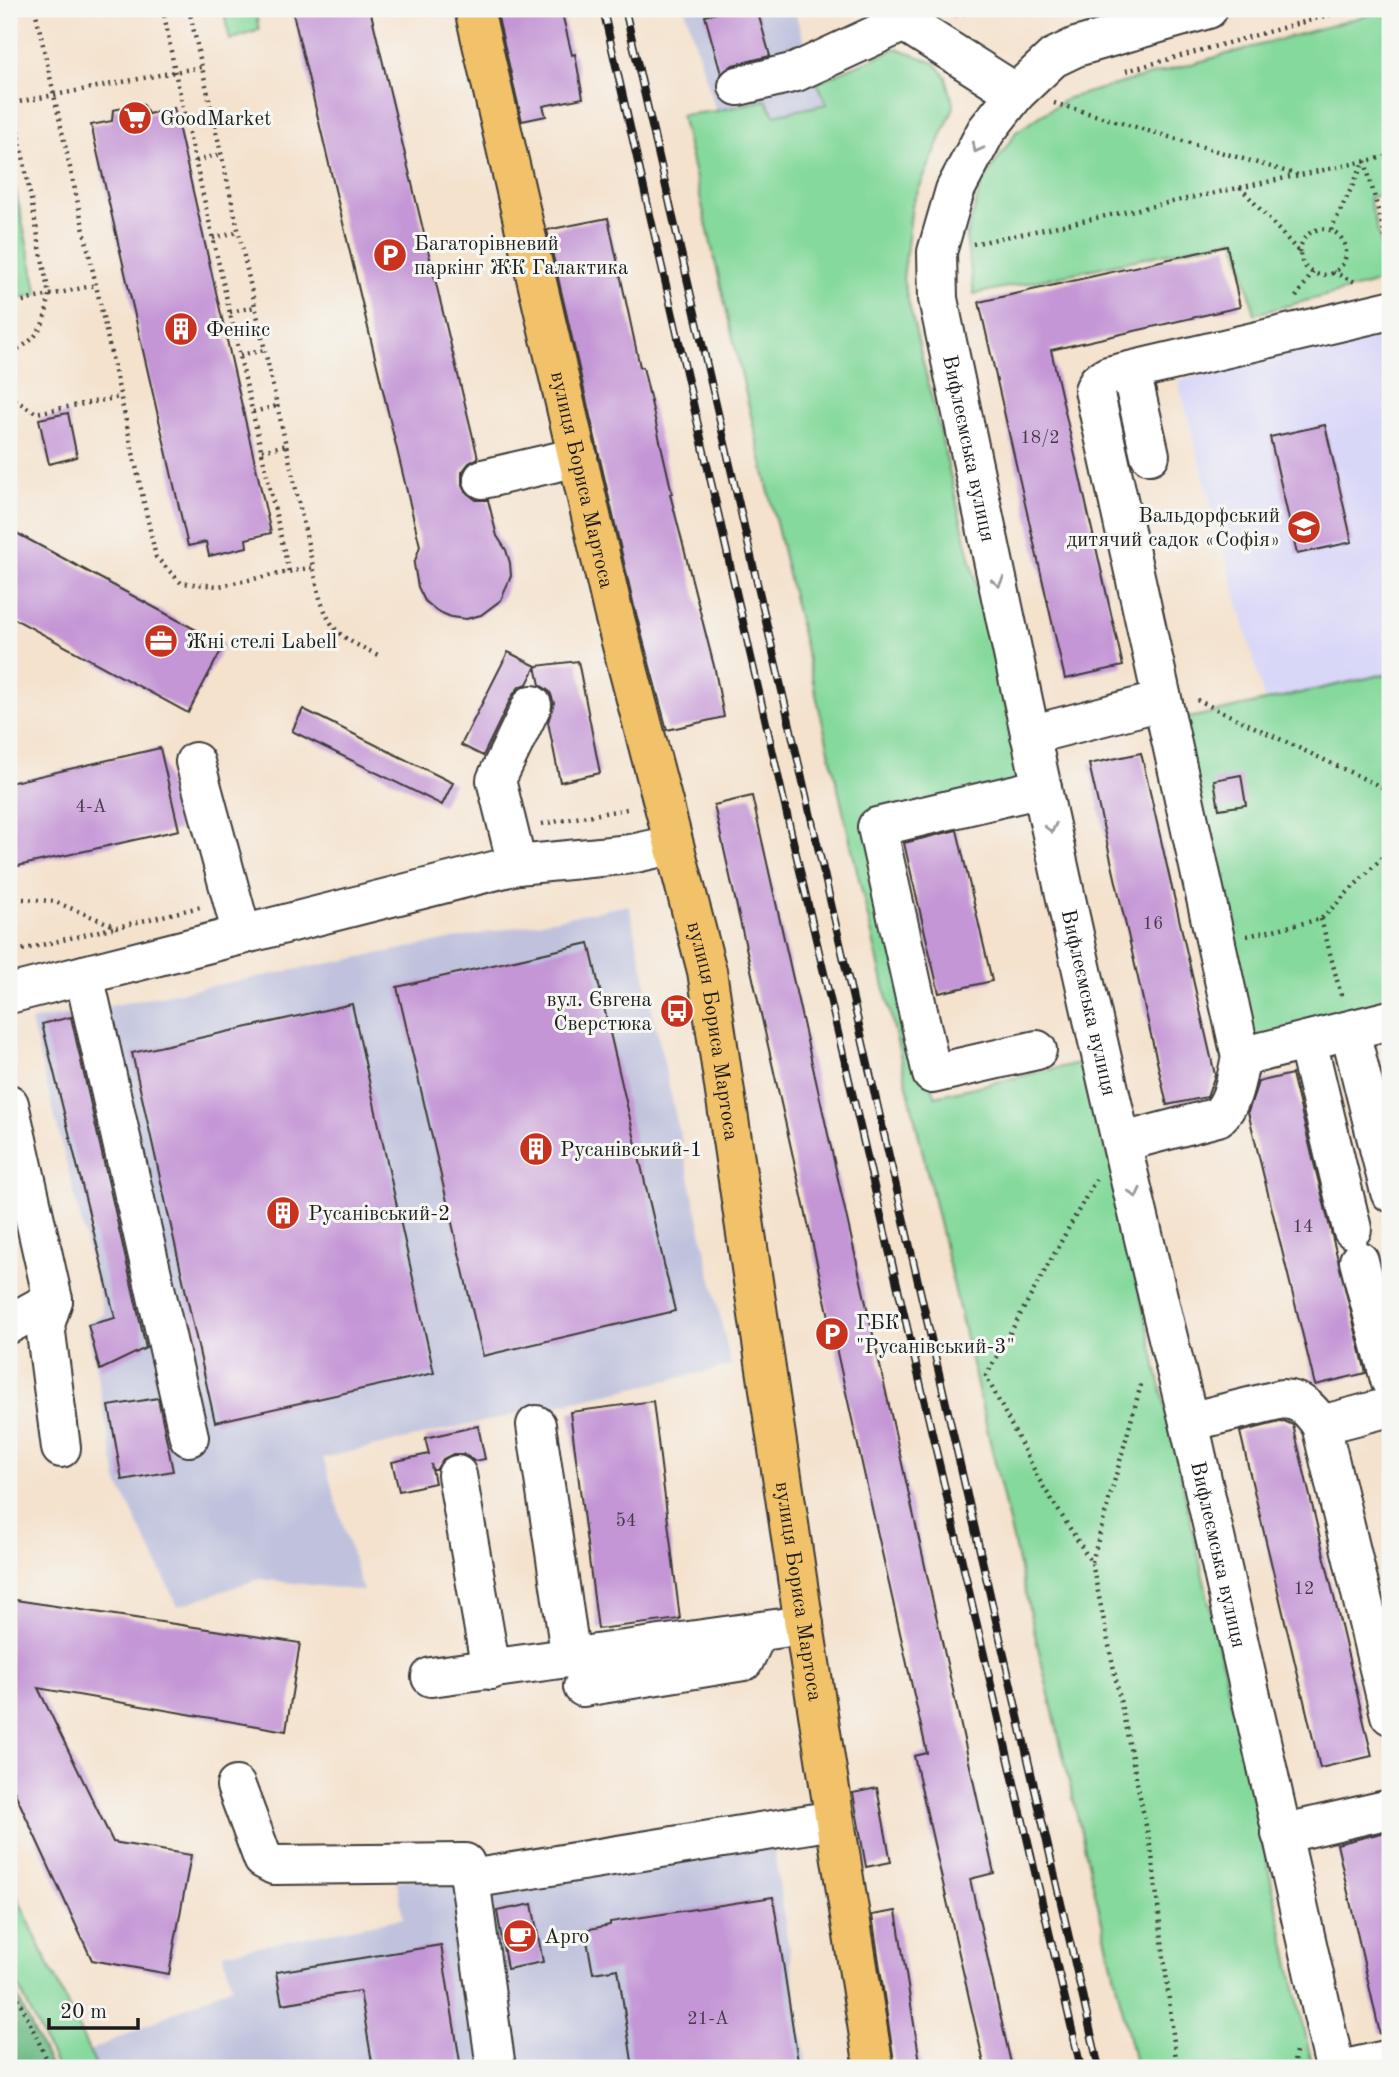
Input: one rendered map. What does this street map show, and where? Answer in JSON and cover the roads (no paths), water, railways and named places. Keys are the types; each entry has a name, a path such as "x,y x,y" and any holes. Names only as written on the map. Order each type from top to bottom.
{"main road":[{"name":"вулиця Бориса Мартоса","path":"474,9 612,611 707,971 804,1625 874,2068"}],"street":[{"name":"Вифлеємська вулиця","path":"1208,9 1076,47 1053,58 1016,93 986,131 955,190 937,252 938,299 1042,788 1335,2068"},
{"path":"738,86 796,72 896,13 1016,93"},
{"path":"1123,1142 1217,1117 1231,1098 1241,1057 1094,390 1098,382 1108,376 1267,350 1390,310"},
{"path":"1131,371 1150,455"},
{"path":"483,479 578,457"},
{"path":"1030,734 1160,691"},
{"path":"512,848 496,780 532,705"},
{"path":"195,762 237,918"},
{"path":"1037,1050 932,1074 877,827 1042,788"},
{"path":"9,994 84,975 237,918 512,848 631,854 672,845"},
{"path":"84,975 189,1437"},
{"path":"1241,1057 1390,1020"},
{"path":"1350,1031 1390,1192"},
{"path":"1307,1041 1390,1380"},
{"path":"9,1104 53,1300 45,1325 61,1448"},
{"path":"9,1324 53,1300"},
{"path":"1189,1422 1282,1399 1303,1404 1321,1425 1390,1715"},
{"path":"1321,1425 1390,1407"},
{"path":"536,1425 577,1673"},
{"path":"457,1475 491,1670"},
{"path":"431,1677 491,1670 577,1673 758,1632 804,1625"},
{"path":"236,1786 263,1859 267,1863 464,1863 470,1879 496,2068"},
{"path":"1282,1834 1390,1810"},
{"path":"470,1879 834,1820"},
{"path":"1350,2068 1390,2059"}],"railway":[{"path":"603,9 793,841 1081,2068"},
{"path":"625,9 1099,2068"}],"place":[{"name":"GoodMarket","path":"135,118"},
{"name":"Багаторівневий паркінг ЖК Галактика","path":"390,255"},
{"name":"Фенікс","path":"181,329"},
{"name":"Вальдорфський дитячий садок «Софія»","path":"1304,527"},
{"name":"Жні стелі Labell","path":"161,641"},
{"name":"вул. Євгена Сверстюка","path":"677,1011"},
{"name":"Русанівський-1","path":"536,1149"},
{"name":"Русанівський-2","path":"283,1213"},
{"name":"ГБК \"Русанівський-3\"","path":"832,1334"},
{"name":"Арго","path":"520,1936"}]}
